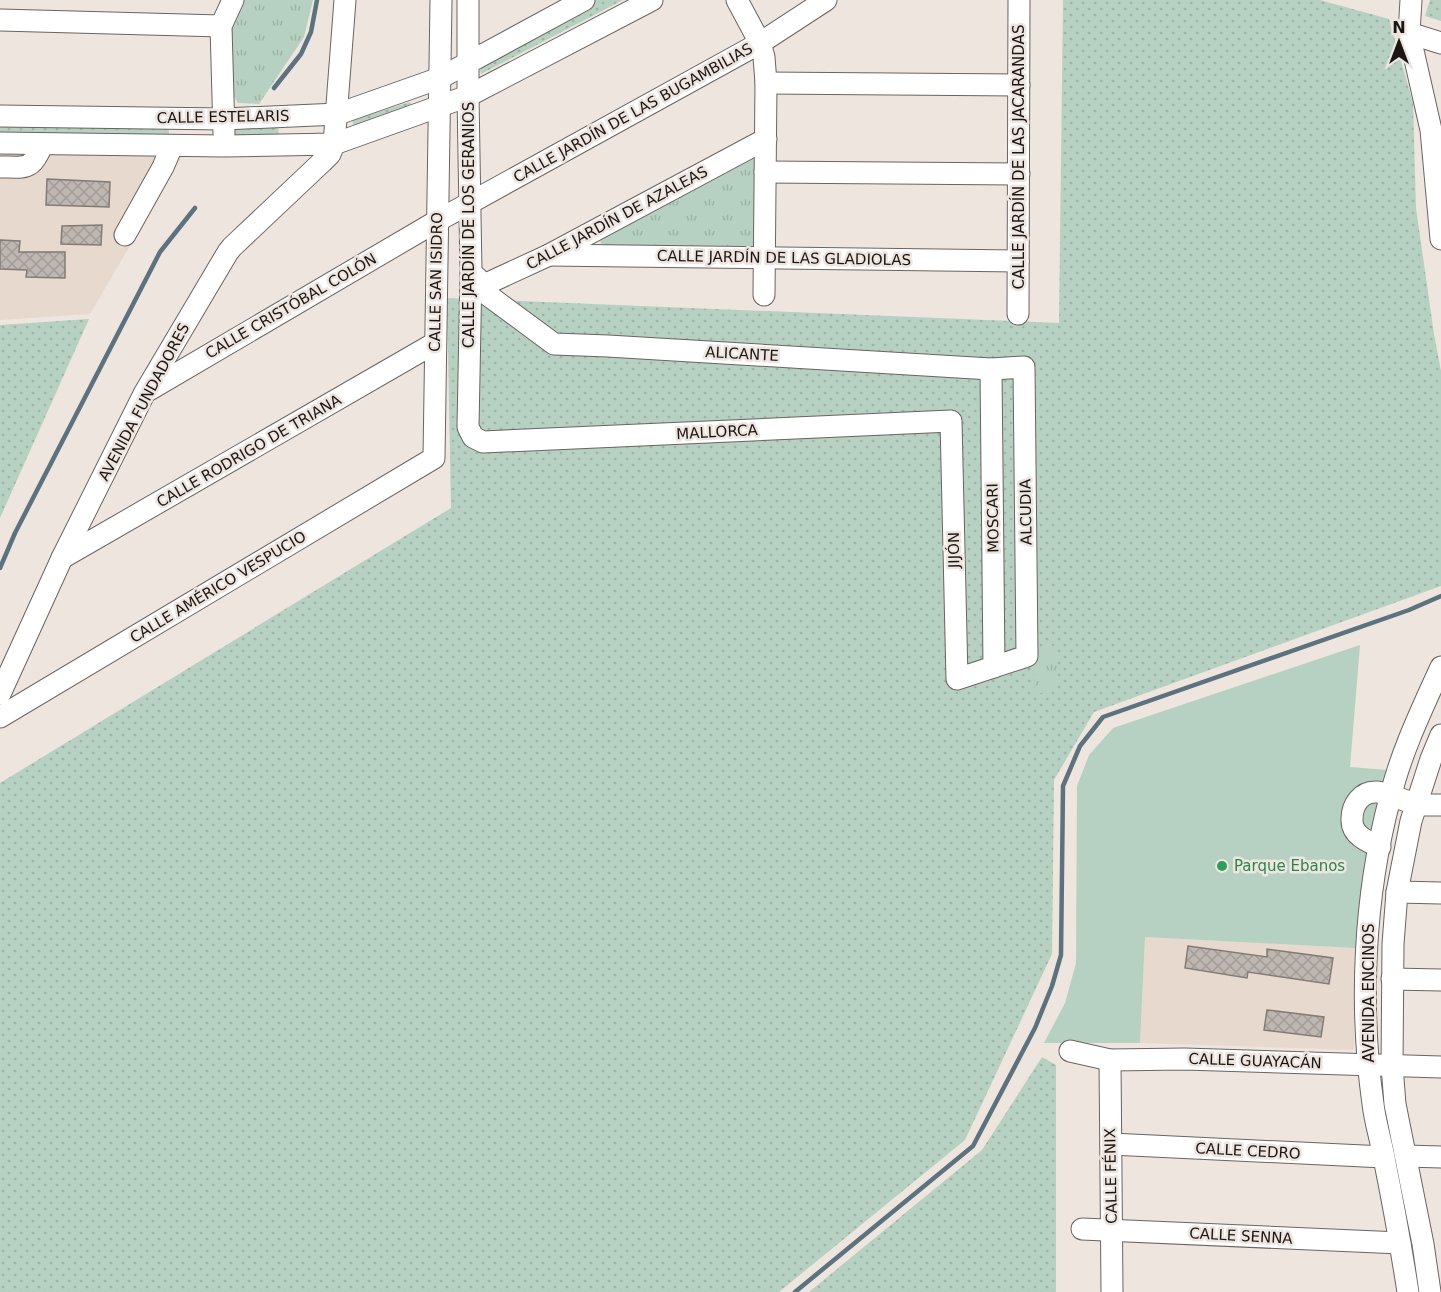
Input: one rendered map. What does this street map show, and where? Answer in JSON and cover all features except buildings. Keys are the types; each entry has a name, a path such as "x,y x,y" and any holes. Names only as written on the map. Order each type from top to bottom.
{"street":[{"path":"224,146 221,26 232,0"},
{"path":"334,144 345,0"},
{"name":"CALLE JARDÍN DE LOS GERANIOS","path":"439,107 441,0"},
{"name":"CALLE JARDÍN DE LOS GERANIOS","path":"468,0 469,204 478,279 468,427 473,437 483,442"},
{"name":"CALLE ESTELARIS","path":"0,116 224,119 338,114 440,78 584,0"},
{"name":"CALLE ESTELARIS","path":"0,143 172,146 334,144 468,96 652,0"},
{"path":"737,0 760,43 764,57 766,83 764,295"},
{"name":"CALLE JARDÍN DE LAS BUGAMBILIAS","path":"437,221 760,43 826,0"},
{"name":"CALLE JARDÍN DE LAS JACARANDAS","path":"1018,314 1019,0"},
{"path":"1411,0 1409,33 1436,132 1440,232"},
{"path":"0,20 221,26"},
{"path":"1409,33 1441,43"},
{"path":"766,83 1019,85"},
{"name":"CALLE SAN ISIDRO","path":"434,456 439,107"},
{"name":"CALLE JARDÍN DE AZALEAS","path":"478,279 549,255 766,139"},
{"path":"0,167 24,167 32,164 43,144"},
{"name":"AVENIDA FUNDADORES","path":"0,694 62,558 146,392 232,247 330,154 334,144"},
{"path":"125,235 163,167 172,146"},
{"path":"765,172 1019,174"},
{"name":"CALLE CRISTÓBAL COLÓN","path":"146,392 437,221"},
{"name":"CALLE JARDÍN DE LAS GLADIOLAS","path":"549,255 1018,261"},
{"name":"ALICANTE","path":"478,279 485,293 554,344 991,369 1024,367"},
{"name":"CALLE RODRIGO DE TRIANA","path":"62,558 435,343"},
{"name":"ALCUDIA","path":"994,667 1027,656 1024,367"},
{"name":"MOSCARI","path":"991,369 994,667"},
{"name":"MALLORCA","path":"483,442 951,421"},
{"name":"JIJÓN","path":"951,421 957,679 994,667"},
{"name":"CALLE AMÉRICO VESPUCIO","path":"0,717 433,459 434,456"},
{"name":"AVENIDA ENCINOS","path":"1408,1292 1373,1107 1368,1065 1367,943 1374,879 1390,796 1407,746 1441,667"},
{"name":"AVENIDA ENCINOS","path":"1430,1292 1432,1244 1406,1156 1395,1104 1392,1066 1392,979 1397,892 1411,821 1441,735"},
{"path":"1380,848 1364,840 1355,832 1351,822 1353,809 1358,799 1366,793 1378,792 1416,804 1441,805"},
{"path":"1397,892 1441,893"},
{"path":"1392,979 1441,980"},
{"name":"CALLE GUAYACÁN","path":"1070,1051 1110,1060 1185,1059 1441,1067"},
{"name":"CALLE FÉNIX","path":"1110,1060 1112,1292"},
{"name":"CALLE CEDRO","path":"1111,1144 1384,1157"},
{"path":"1406,1156 1441,1157"},
{"name":"CALLE SENNA","path":"1083,1229 1400,1243"}],"shaded area":[{"path":"0,153 182,157 90,314 0,320"},
{"path":"1145,937 1355,948 1354,1050 1140,1043"}],"green space":[{"path":"240,0 313,0 304,37 259,104 238,103 231,91 229,24"},
{"path":"593,0 623,0 481,74 478,61"},
{"path":"1063,0 1320,0 1389,19 1413,103 1416,208 1441,371 1441,586 1094,712 1054,780 1052,954 965,1140 779,1292 0,1292 0,783 451,508 447,298 1059,323"},
{"path":"1430,0 1441,0 1441,21 1425,16"},
{"path":"410,102 413,107 354,127 352,120"},
{"path":"0,124 169,125 169,135 0,132"},
{"path":"278,127 279,134 231,137 232,129"},
{"path":"756,150 755,246 602,245 598,236"},
{"path":"89,319 0,518 0,325"},
{"path":"1057,645 1057,688 1035,695 1032,652"},
{"name":"Parque Ebanos","path":"1360,645 1350,767 1388,770 1379,796 1355,948 1145,937 1140,1043 1044,1043 1065,1003 1076,963 1077,786 1089,755 1113,728"},
{"path":"1042,1057 1056,1065 1056,1292 809,1292 982,1150"}],"waterway":[{"path":"274,88 301,54 311,32 317,0"},
{"path":"0,568 15,533 160,252 195,208"},
{"path":"795,1292 973,1146 1035,1028 1052,986 1061,955 1063,786 1080,746 1103,717 1409,610 1441,596"}],"place":[{"name":"Parque Ebanos","path":"1222,866"}]}
